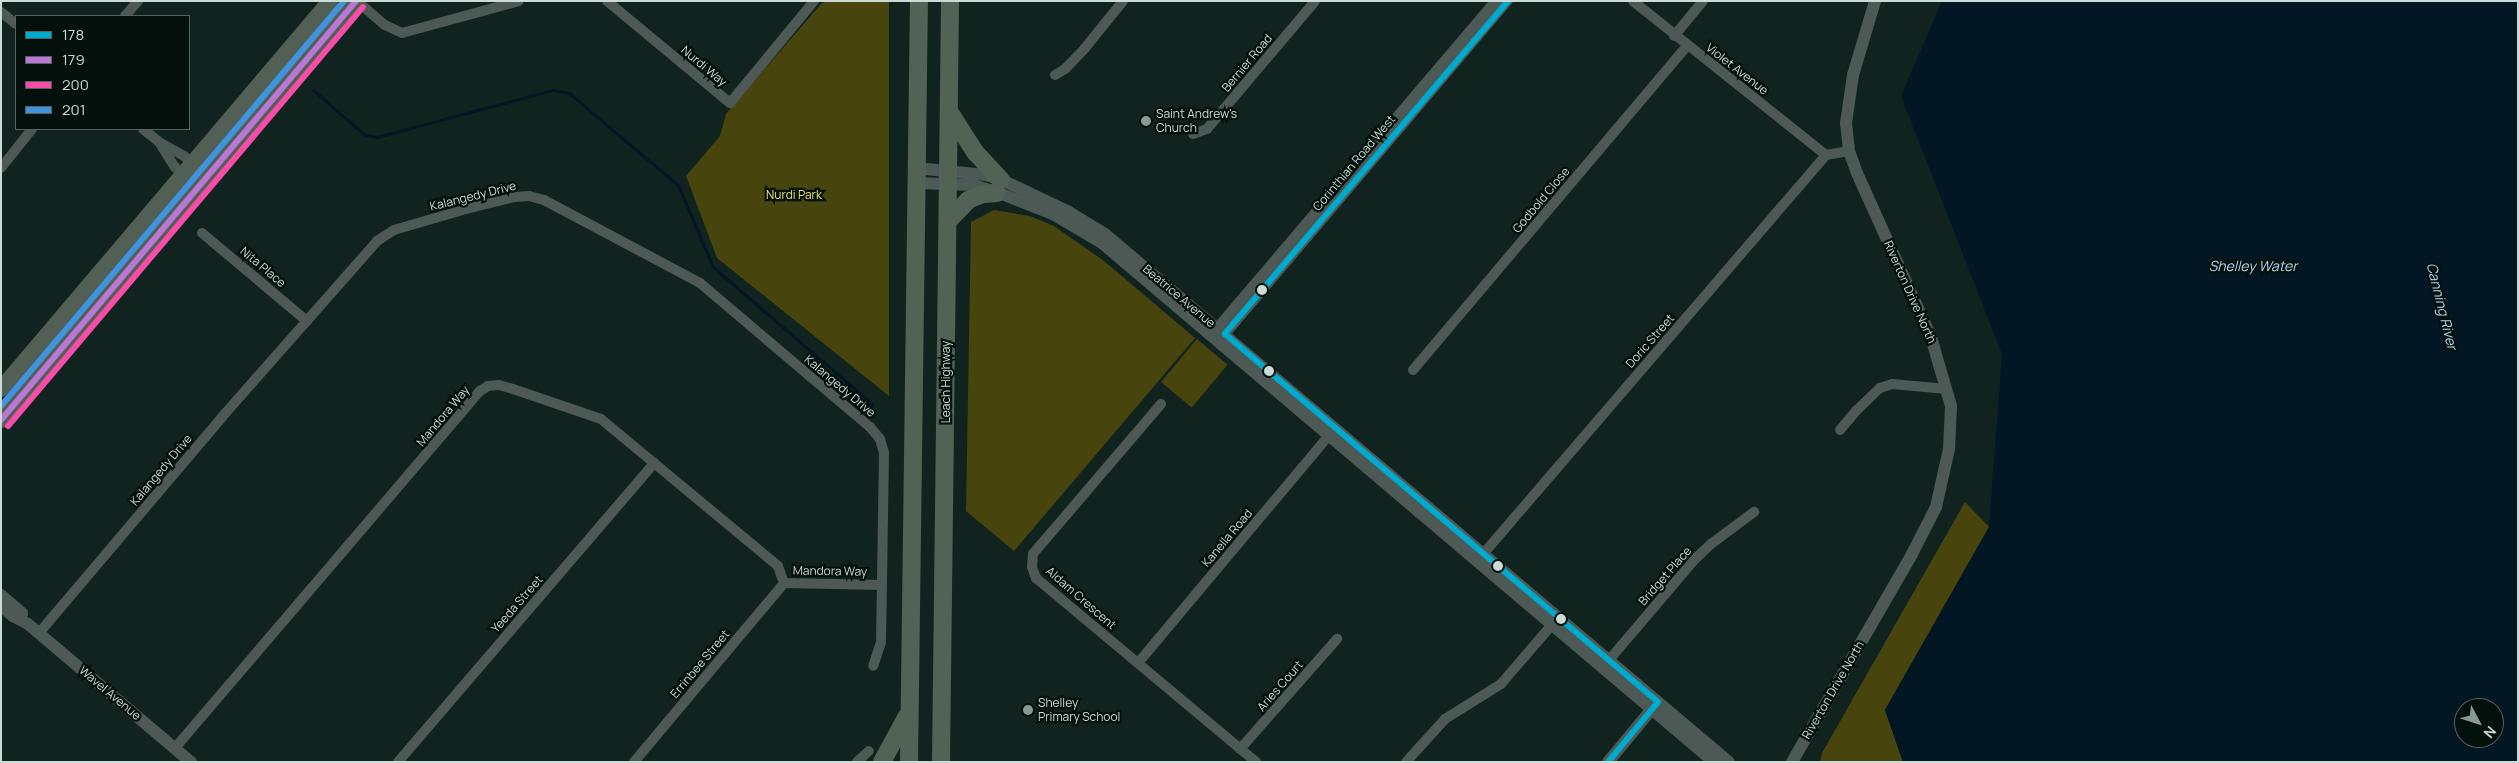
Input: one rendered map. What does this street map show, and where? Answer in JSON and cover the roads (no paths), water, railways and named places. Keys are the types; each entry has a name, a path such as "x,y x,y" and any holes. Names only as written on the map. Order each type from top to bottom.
{"highway":[{"path":"908,762 919,1"},
{"name":"Leach Highway","path":"942,762 950,1"},
{"path":"948,221 968,200 999,186 974,152 949,111"},
{"path":"876,756 909,713"}],"main road":[{"path":"1,389 330,1"},
{"path":"1,420 356,1"}],"street":[{"path":"126,15 138,1"},
{"path":"356,1 385,25 402,33 519,1"},
{"name":"Nurdi Way","path":"607,1 730,103 814,1"},
{"path":"1055,74 1065,69 1085,48 1123,1"},
{"name":"Bernier Road","path":"1193,134 1207,129 1315,1"},
{"name":"Corinthian Road West","path":"1218,334 1495,1"},
{"name":"Corinthian Road West","path":"1218,334 1508,1"},
{"name":"Violet Avenue","path":"1633,1 1674,36 1826,155"},
{"path":"1674,36 1703,1"},
{"name":"Riverton Drive North","path":"1792,762 1912,554 1936,507 1949,449 1951,406 1931,337 1849,151 1846,123 1853,75 1876,1"},
{"path":"1,12 15,23"},
{"name":"Godbold Close","path":"1413,370 1687,46"},
{"path":"1,168 31,130"},
{"path":"144,130 159,142 175,167 188,169 203,182"},
{"path":"1826,155 1849,151"},
{"name":"Doric Street","path":"1481,557 1826,155"},
{"name":"Beatrice Avenue","path":"916,176 986,175 999,186 1086,232 1102,243 1218,334 1655,705 1729,762"},
{"name":"Kalangedy Drive","path":"39,633 222,417 385,233 514,197 529,196 544,200 700,283 870,427 880,439 884,453 880,642 873,666"},
{"name":"Nita Place","path":"202,233 307,321"},
{"path":"1840,430 1880,388 1892,384 1947,389"},
{"name":"Mandora Way","path":"175,748 480,391 488,386 499,385 513,389 601,419 778,566 784,583 881,585"},
{"name":"Aldam Crescent","path":"1161,404 1033,554 1032,567 1036,578 1256,762"},
{"name":"Kanella Road","path":"1138,664 1333,431"},
{"name":"Yeeda Street","path":"398,762 654,463"},
{"name":"Bridget Place","path":"1606,663 1696,558 1711,544 1754,512"},
{"name":"Errinbee Street","path":"634,762 784,583"},
{"name":"Wavel Avenue","path":"1,595 20,610 28,624"},
{"name":"Wavel Avenue","path":"1,606 39,633 191,762"},
{"path":"1406,762 1445,719 1501,684 1555,621"},
{"name":"Aries Court","path":"1240,749 1338,639"},
{"path":"1608,762 1655,705"},
{"name":"Beatrice Avenue","path":"1655,705 1714,762"},
{"path":"857,762 876,756"}],"water":[{"name":"Shelley Water","path":"1942,1 2518,1 2518,762 1903,762 1885,710 1989,527 2002,354 1901,96"}],"waterway":[{"path":"313,90 365,135 377,137 553,90 569,93 678,185 713,267 872,404"}],"place":[{"name":"Saint Andrew's Church","path":"1146,121"},
{"name":"Shelley Primary School","path":"1028,710"}],"park label":[{"name":"Nurdi Park","path":"794,195"}],"water label":[{"name":"Canning River","path":"2442,306"}]}
